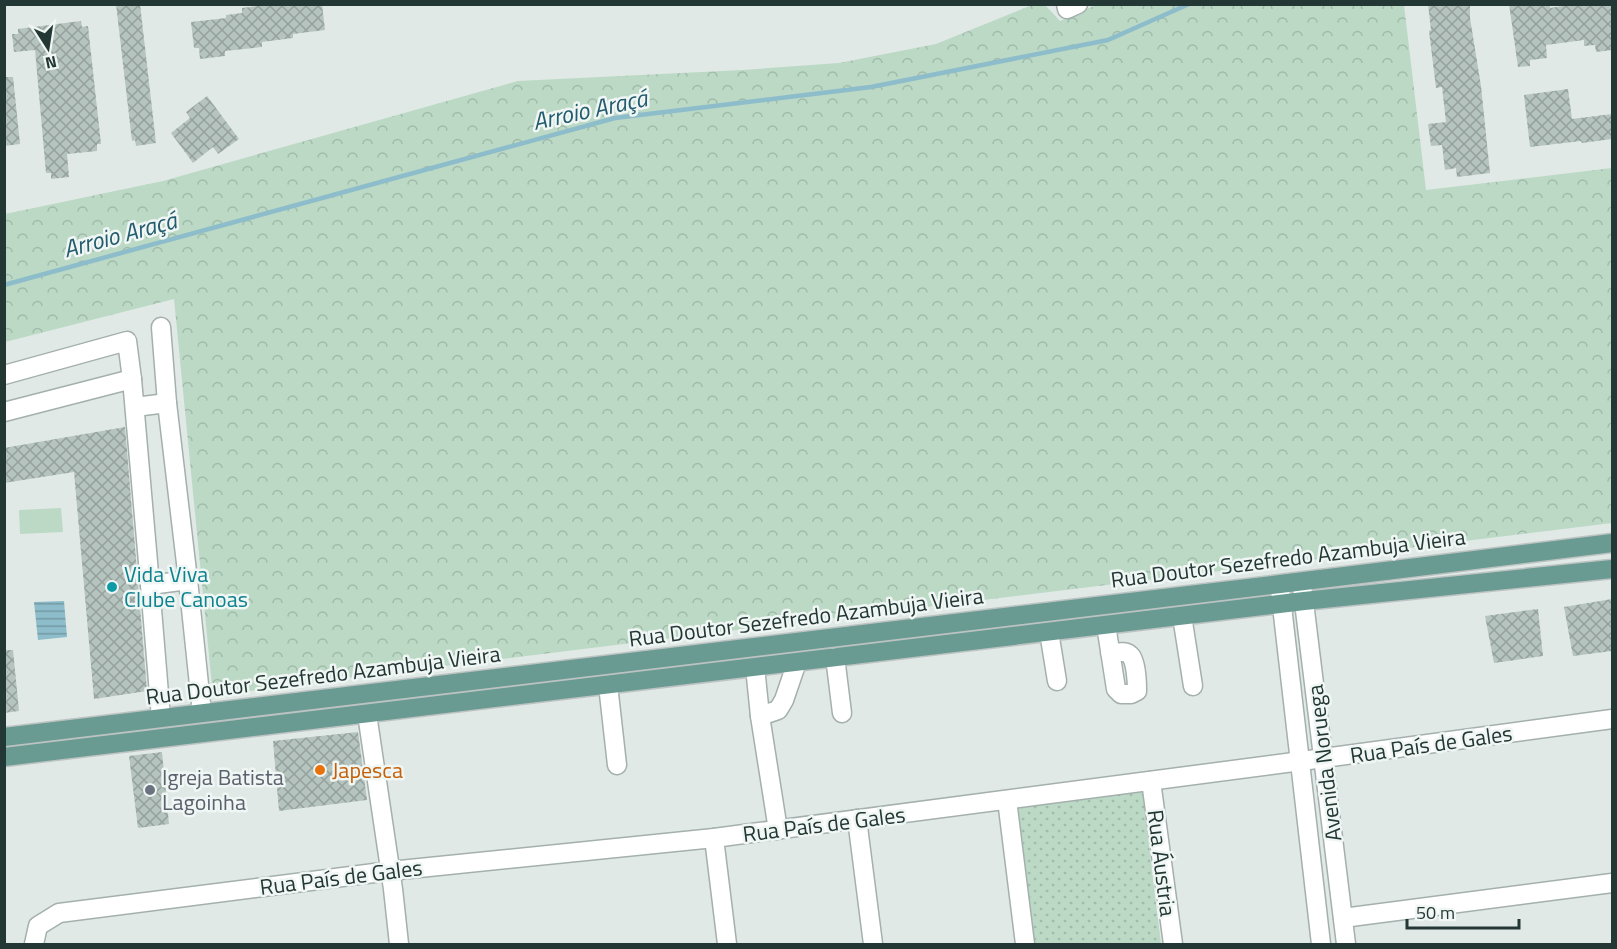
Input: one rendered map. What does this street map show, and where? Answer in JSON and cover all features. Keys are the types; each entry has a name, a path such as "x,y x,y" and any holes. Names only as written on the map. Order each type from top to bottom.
{"main road":[{"name":"Rua Doutor Sezefredo Azambuja Vieira","path":"4,737 1612,543"},
{"name":"Rua Doutor Sezefredo Azambuja Vieira","path":"4,757 1304,601 1612,569"}],"street":[{"path":"161,327 167,403 201,713"},
{"path":"4,375 127,341 135,407 161,718"},
{"path":"4,412 132,379"},
{"path":"135,407 167,403"},
{"path":"150,585 188,580"},
{"name":"Avenida Noruega","path":"1302,581 1346,945"},
{"name":"Avenida Noruega","path":"1280,584 1321,945"},
{"path":"1182,616 1192,686"},
{"path":"1106,625 1110,653"},
{"path":"1049,632 1057,681"},
{"path":"835,657 842,713"},
{"path":"760,716 778,710 784,700 797,662"},
{"path":"754,667 778,830"},
{"path":"608,685 617,765"},
{"path":"366,714 399,945"},
{"name":"Rua País de Gales","path":"34,945 38,926 59,913 390,871 714,838 1612,719"},
{"name":"Rua Áustria","path":"1151,781 1173,945"},
{"path":"1007,800 1025,945"},
{"path":"857,819 873,945"},
{"path":"714,838 727,945"},
{"path":"1343,918 1612,883"}],"green space":[{"path":"1098,4 1404,5 1426,190 1612,168 1612,523 213,696 174,299 5,342 5,214 163,181 518,81 839,63 936,44 1032,5 1045,5 1060,21"},
{"path":"61,508 63,532 20,534 19,510"},
{"path":"1142,790 1161,944 1035,944 1018,806"}],"water":[{"path":"64,601 67,637 38,640 34,602"}],"building":[{"path":"116,4 140,4 156,143 136,146 135,140 132,141"},
{"path":"274,4 322,4 325,30 293,34 293,38 262,42 262,47 225,51 225,56 200,59 199,48 194,48 191,22 226,18 226,15 242,13 242,8"},
{"path":"1428,4 1470,4 1490,173 1457,177 1456,168 1445,170 1442,145 1431,146 1428,124 1446,122 1442,87 1436,88"},
{"path":"1509,4 1550,4 1550,8 1575,4 1612,4 1612,50 1596,52 1595,45 1584,46 1584,40 1546,45 1547,58 1530,60 1530,66 1518,67"},
{"path":"81,21 82,27 88,26 101,144 97,144 97,151 67,154 69,177 51,179 51,173 46,173 35,50 14,52 12,34 18,34 18,29"},
{"path":"4,77 13,77 20,144 4,146"},
{"path":"1568,89 1572,119 1612,114 1612,139 1530,147 1524,95"},
{"path":"207,96 239,139 218,154 213,147 193,163 171,133 190,118 186,112"},
{"name":"Vida Viva Clube Canoas","path":"125,427 147,691 94,699 74,472 4,483 4,448"},
{"path":"1612,599 1612,651 1573,656 1564,607"},
{"path":"1538,609 1543,656 1494,663 1485,616"},
{"path":"4,650 13,650 19,711 4,713"},
{"name":"Japesca","path":"358,732 367,800 279,811 273,741"},
{"name":"Igreja Batista Lagoinha","path":"162,752 169,824 138,828 129,756"}],"waterway":[{"name":"Arroio Araçá","path":"4,285 615,118 871,87 1108,40 1189,4"}],"place":[{"name":"Vida Viva Clube Canoas","path":"112,587"},
{"name":"Japesca","path":"320,770"},
{"name":"Igreja Batista Lagoinha","path":"150,790"}]}
